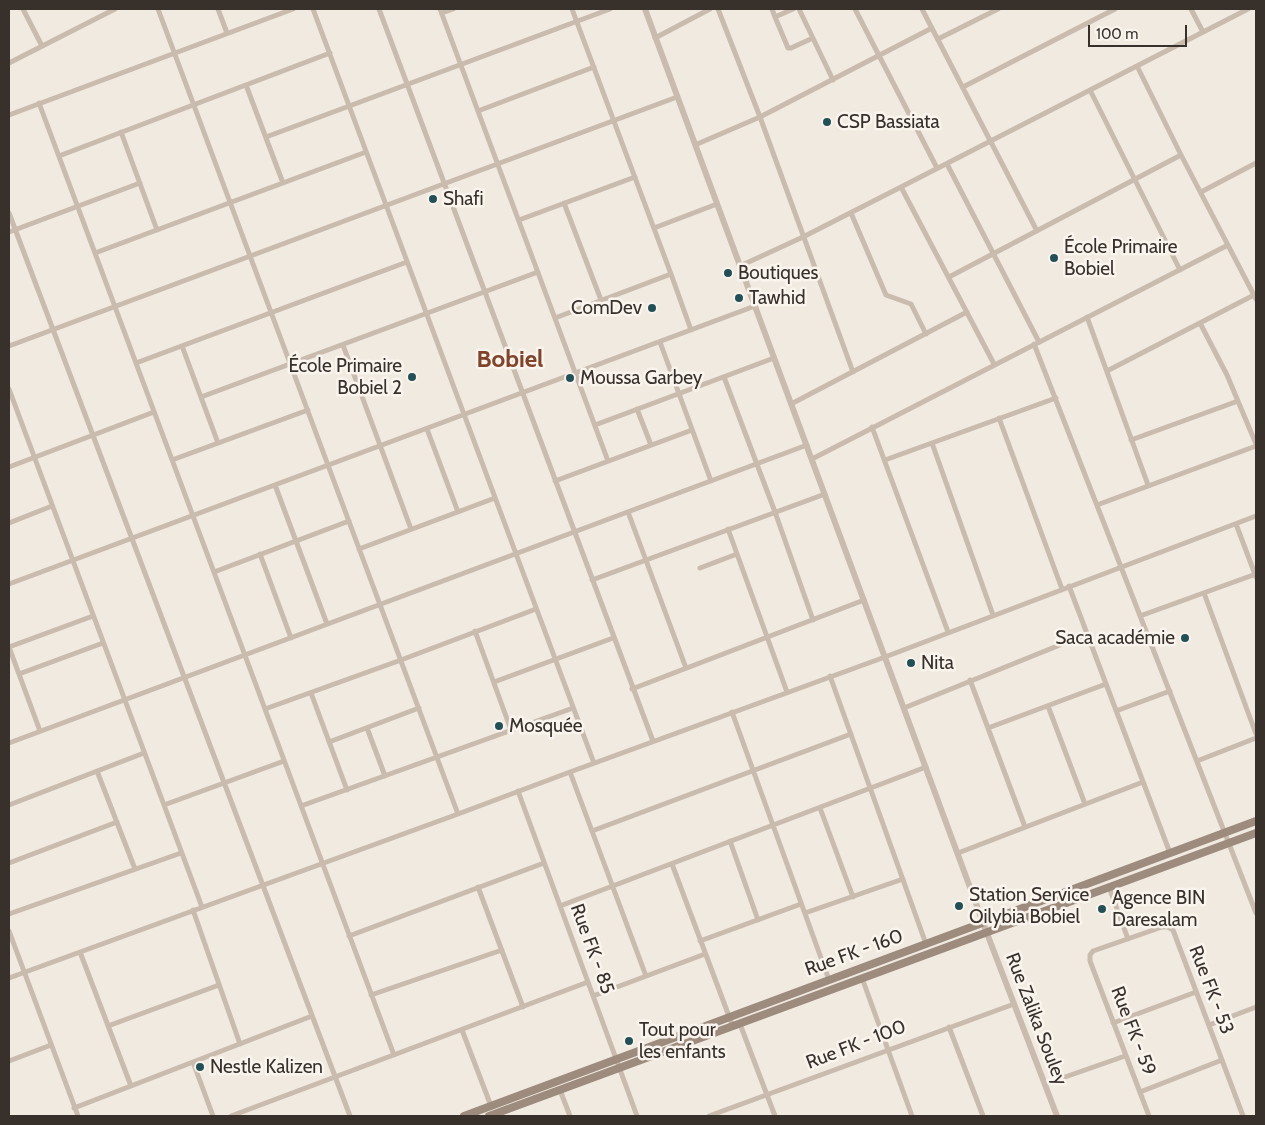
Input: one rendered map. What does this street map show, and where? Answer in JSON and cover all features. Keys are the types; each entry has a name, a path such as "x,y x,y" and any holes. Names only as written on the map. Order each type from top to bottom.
{"main road":[{"name":"Rue FK - 160","path":"464,1116 1256,821"},
{"name":"Rue FK - 160","path":"489,1116 1256,833"}],"street":[{"path":"23,9 42,46"},
{"path":"9,64 115,9"},
{"path":"158,9 458,814"},
{"path":"218,9 227,33"},
{"path":"9,115 293,9"},
{"path":"313,9 594,763"},
{"path":"379,9 652,741"},
{"path":"453,9 441,11 608,461"},
{"path":"572,9 691,330"},
{"path":"266,137 610,9"},
{"name":"Rue Zalika Souley","path":"645,9 983,922 1057,1116"},
{"path":"656,38 710,9"},
{"path":"718,9 760,117 853,372"},
{"path":"772,9 788,48 813,38"},
{"path":"775,17 793,9"},
{"path":"799,9 833,80"},
{"path":"855,9 881,56 937,168"},
{"path":"922,9 1037,231"},
{"path":"938,39 986,12 998,9"},
{"path":"963,87 1115,9"},
{"path":"1191,9 1203,32"},
{"path":"740,266 851,213 1248,9"},
{"path":"695,145 760,117 932,28"},
{"path":"59,156 330,53"},
{"path":"1107,371 1255,297 1137,66"},
{"path":"478,111 594,68"},
{"path":"246,85 283,183"},
{"path":"1090,90 1180,270"},
{"path":"9,346 677,97"},
{"path":"39,104 394,1056"},
{"path":"121,132 157,230"},
{"path":"95,253 366,152"},
{"path":"949,277 1181,155"},
{"path":"947,164 994,254 1037,343 1097,505 1256,913"},
{"path":"1201,192 1256,164"},
{"path":"519,220 634,176"},
{"path":"9,232 140,183"},
{"path":"901,187 994,364"},
{"path":"564,203 601,300"},
{"path":"654,228 717,204"},
{"path":"9,213 350,1116"},
{"path":"851,213 886,295 911,304 926,334"},
{"path":"812,459 1228,244"},
{"path":"136,363 407,262"},
{"path":"201,397 538,272"},
{"path":"555,318 671,274"},
{"path":"9,584 755,306"},
{"path":"791,404 967,312"},
{"path":"1087,317 1148,485"},
{"path":"1097,505 1256,445 1238,401 1200,323"},
{"path":"660,342 711,481"},
{"path":"342,344 411,529"},
{"path":"182,346 218,443"},
{"path":"595,425 774,358"},
{"path":"724,377 813,620"},
{"path":"9,389 202,907"},
{"path":"885,460 1056,398"},
{"path":"1131,440 1238,401"},
{"path":"9,409 15,406"},
{"path":"637,409 651,445"},
{"path":"172,460 308,410"},
{"path":"9,467 154,412"},
{"path":"999,418 1062,589"},
{"path":"872,427 948,632"},
{"path":"427,428 458,512"},
{"path":"555,481 692,430"},
{"path":"932,443 993,615"},
{"path":"9,743 807,446"},
{"path":"275,485 327,624"},
{"path":"592,580 824,494"},
{"path":"359,549 495,498"},
{"path":"9,522 52,506"},
{"path":"628,512 686,668"},
{"path":"9,978 885,656 1256,516"},
{"path":"214,572 349,521"},
{"path":"1140,616 1256,575 1236,524"},
{"path":"728,529 787,692"},
{"path":"260,554 291,638"},
{"path":"700,568 737,554"},
{"path":"1069,586 1170,853"},
{"path":"1204,593 1256,734"},
{"path":"632,689 864,600"},
{"path":"265,709 401,660 536,608"},
{"path":"40,731 9,647 93,616"},
{"path":"475,631 511,730"},
{"path":"904,708 1087,634"},
{"path":"494,682 614,638"},
{"path":"19,674 103,643"},
{"path":"830,676 926,944"},
{"path":"970,680 1025,827"},
{"path":"988,728 1106,684"},
{"path":"1116,710 1170,691"},
{"path":"311,693 346,790"},
{"path":"1048,706 1085,804"},
{"path":"329,742 419,708"},
{"path":"301,806 573,708"},
{"path":"732,712 829,980"},
{"path":"367,728 385,776"},
{"path":"592,831 851,734"},
{"path":"1197,761 1256,738"},
{"path":"9,805 144,753"},
{"path":"164,805 284,760"},
{"path":"560,906 926,767"},
{"path":"97,771 135,869"},
{"path":"570,772 646,976"},
{"path":"958,853 1143,782"},
{"name":"Rue FK - 85","path":"518,791 637,1116"},
{"path":"820,808 853,896"},
{"path":"9,863 117,822"},
{"path":"730,841 758,920"},
{"path":"9,914 182,853"},
{"path":"349,936 544,863"},
{"path":"672,864 728,1018 736,1026 775,1116"},
{"path":"805,913 903,879"},
{"path":"1109,886 1128,939"},
{"path":"478,888 523,1007"},
{"path":"700,941 801,904"},
{"path":"193,910 240,1044"},
{"name":"Rue FK - 53","path":"1090,955 1094,951 1162,927 1168,927 1173,930 1243,1116"},
{"path":"9,931 78,1116"},
{"path":"371,995 502,950"},
{"path":"80,952 131,1086"},
{"path":"593,996 705,954"},
{"name":"Rue FK - 59","path":"1090,955 1090,961 1148,1116"},
{"path":"862,978 912,1116"},
{"path":"231,1116 588,982"},
{"path":"108,1026 219,985"},
{"path":"1113,1022 1196,992"},
{"name":"Rue FK - 100","path":"709,1116 1014,1004"},
{"path":"1209,1024 1256,1007"},
{"path":"74,1108 312,1016"},
{"path":"949,1027 982,1116"},
{"path":"462,1030 491,1106"},
{"path":"9,1061 51,1045"},
{"path":"1045,1084 1125,1056"},
{"path":"1140,1092 1222,1060"},
{"path":"193,1062 213,1116"},
{"path":"560,1090 570,1116"}],"place":[{"name":"CSP Bassiata","path":"827,122"},
{"name":"Shafi","path":"433,199"},
{"name":"École Primaire Bobiel","path":"1054,258"},
{"name":"Boutiques","path":"728,273"},
{"name":"Tawhid","path":"739,298"},
{"name":"ComDev","path":"652,308"},
{"name":"École Primaire Bobiel 2","path":"412,377"},
{"name":"Moussa Garbey","path":"570,378"},
{"name":"Saca académie","path":"1185,638"},
{"name":"Nita","path":"911,663"},
{"name":"Mosquée","path":"499,726"},
{"name":"Station Service Oilybia Bobiel","path":"959,906"},
{"name":"Agence BIN Daresalam","path":"1102,909"},
{"name":"Tout pour les enfants","path":"629,1041"},
{"name":"Nestle Kalizen","path":"200,1067"}],"district":[{"name":"Bobiel","path":"510,360"}]}
